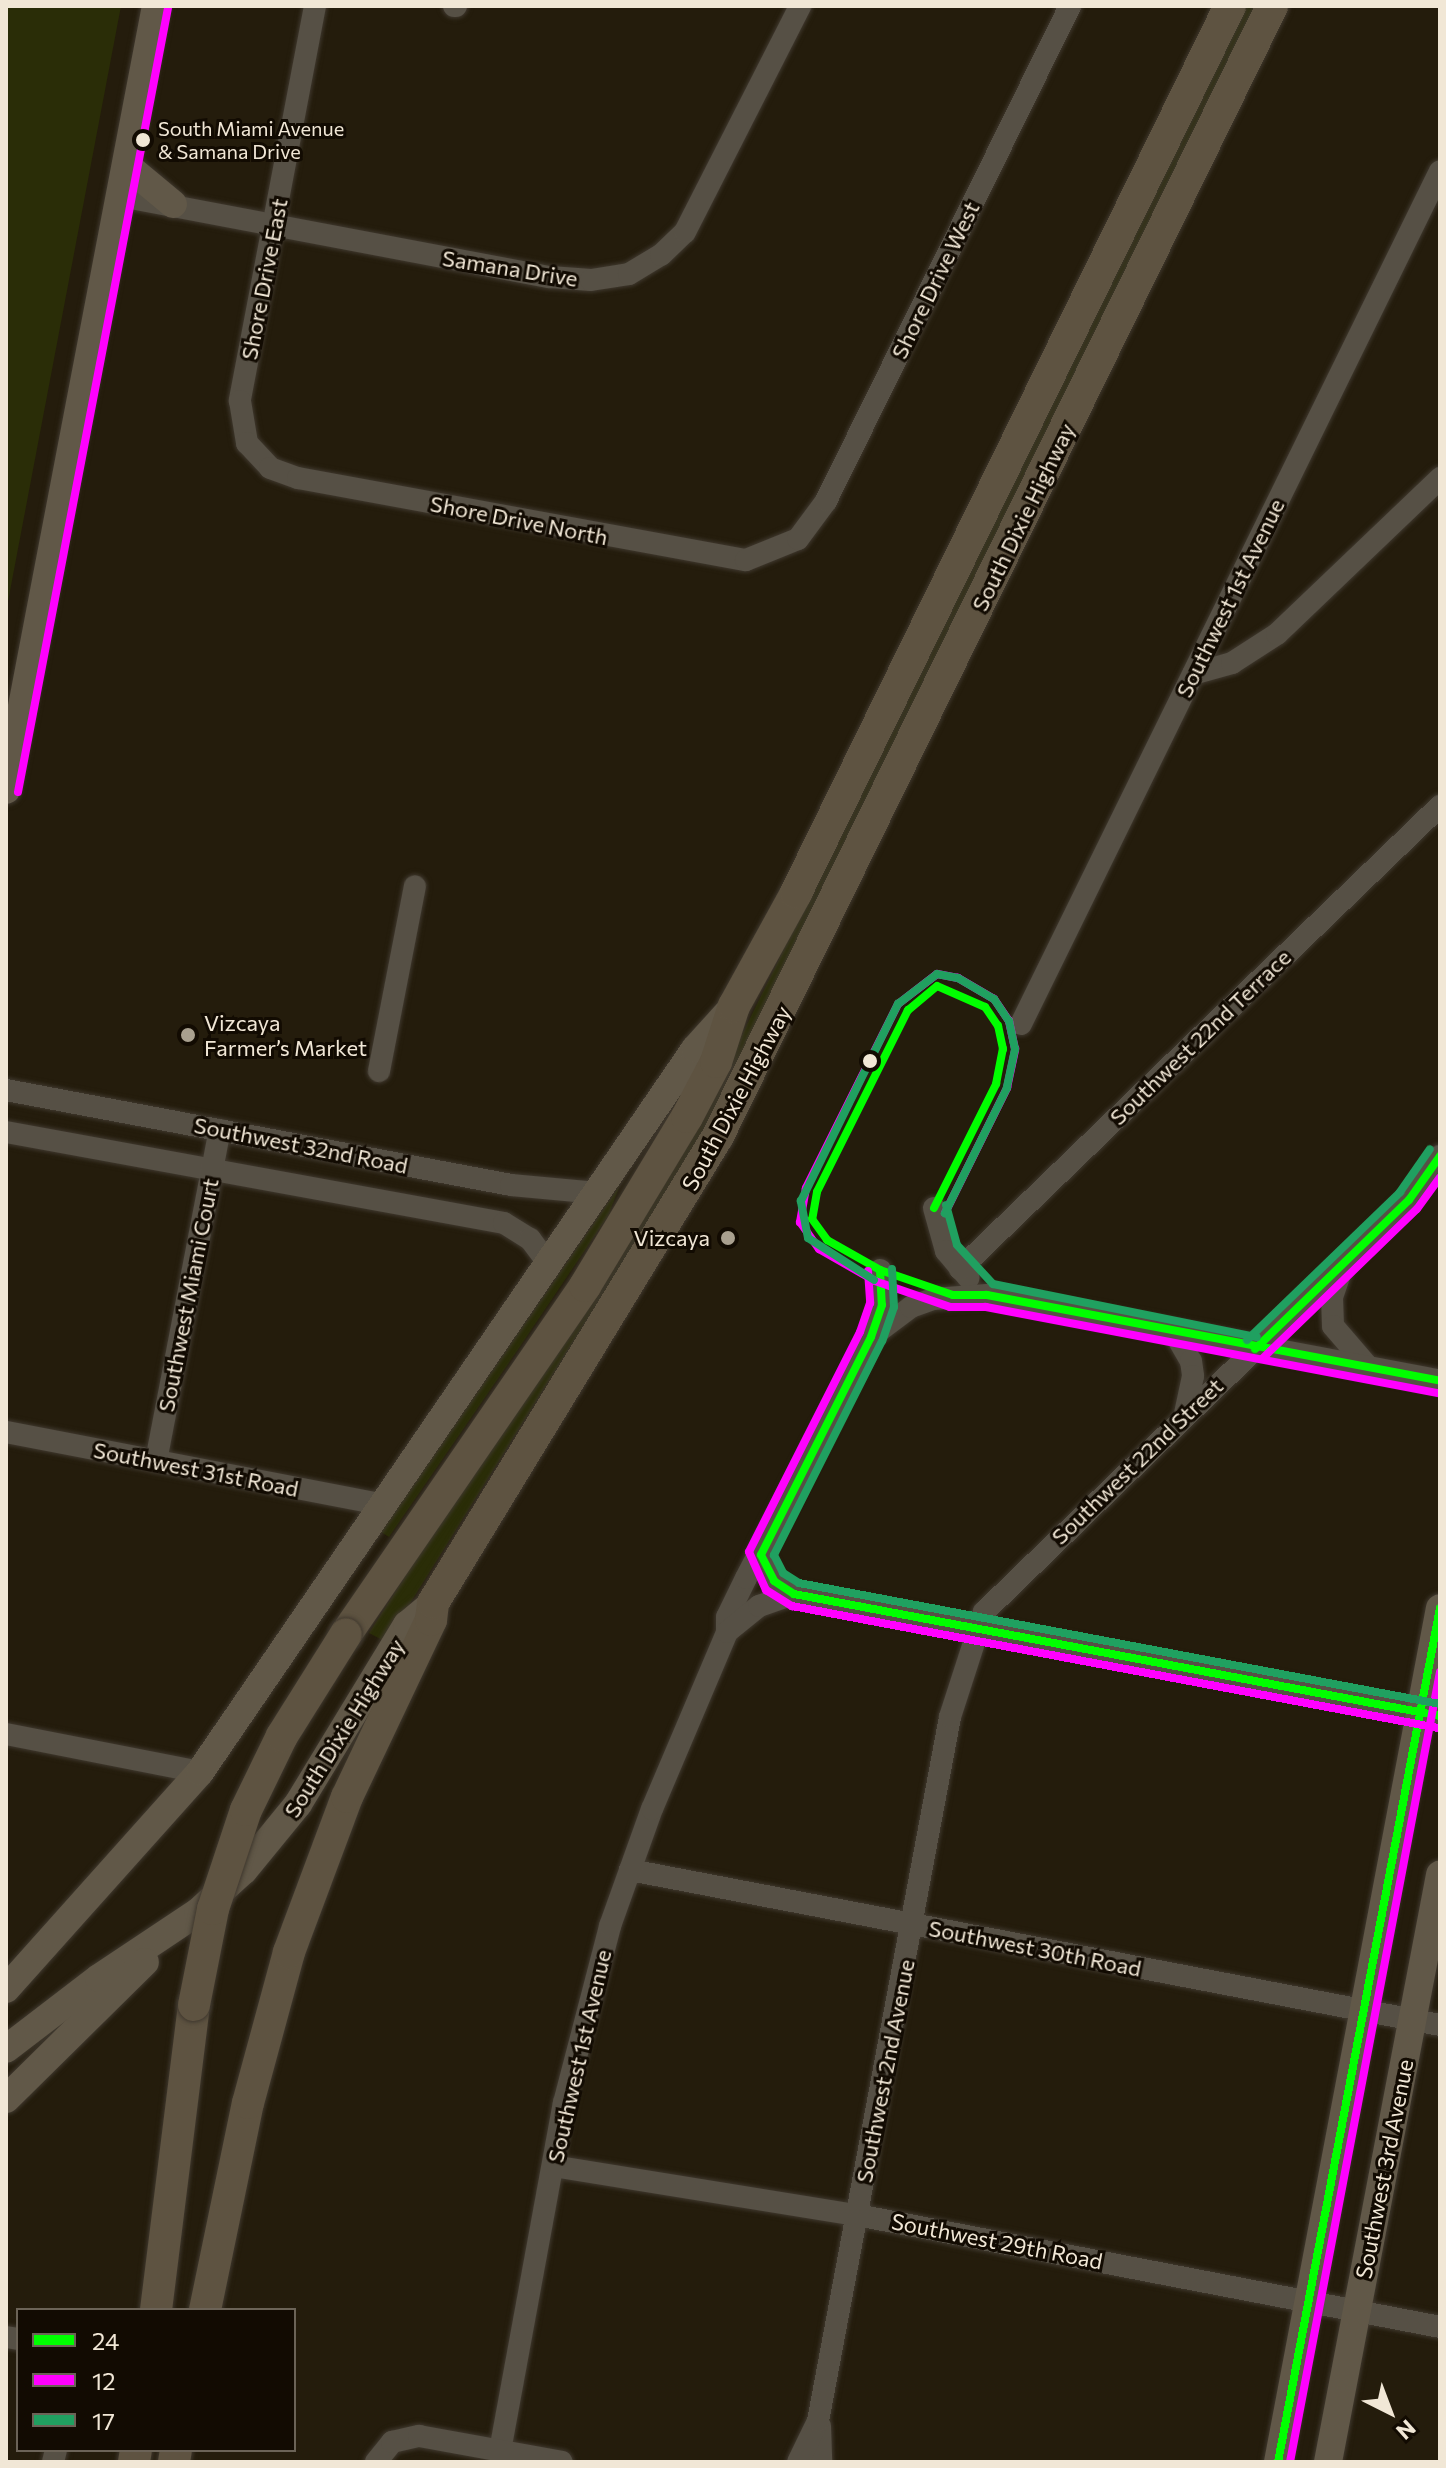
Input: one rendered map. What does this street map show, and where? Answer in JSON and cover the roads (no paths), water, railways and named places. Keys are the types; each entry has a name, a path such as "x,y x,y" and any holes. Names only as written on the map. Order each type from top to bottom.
{"highway":[{"name":"South Dixie Highway","path":"734,1006 796,893 1230,6"},
{"name":"South Dixie Highway","path":"433,1603 718,1136 1272,6"},
{"path":"156,2308 194,2005 213,1909 241,1821 282,1736 346,1634 640,1202 716,1062 734,1006"},
{"path":"205,2308 248,2103 285,1965 347,1797 431,1620 433,1603"}],"main road":[{"path":"6,790 156,6"},
{"path":"126,165 173,204"},
{"name":"South Dixie Highway","path":"6,1989 200,1772 386,1505 695,1049 734,1006"},
{"name":"South Dixie Highway","path":"6,2049 82,1990 186,1922 236,1879 284,1825 407,1625 433,1603"},
{"path":"1278,2462 1364,2011 1430,1714 1440,1608"},
{"name":"Southwest 3rd Avenue","path":"1328,2462 1357,2312 1426,2022 1440,1875"},
{"path":"6,2099 186,1922"}],"street":[{"name":"Shore Drive East","path":"255,453 242,430 240,401 315,6"},
{"name":"Samana Drive","path":"120,196 550,277 591,280 629,274 674,244 700,209 800,6"},
{"name":"Shore Drive West","path":"788,546 807,530 826,501 1070,6"},
{"name":"Southwest 1st Avenue","path":"1021,1024 1440,171"},
{"name":"Shore Drive North","path":"255,453 270,468 298,478 735,560 759,558 788,546"},
{"path":"1193,674 1232,663 1277,634 1440,478"},
{"name":"Southwest 22nd Terrace","path":"960,1269 1440,806"},
{"path":"379,1071 415,886"},
{"name":"Southwest 32nd Road","path":"6,1090 511,1185 598,1193"},
{"name":"Southwest Miami Court","path":"156,1461 220,1130"},
{"name":"Southwest 32nd Road","path":"6,1132 504,1223 530,1239 549,1264"},
{"name":"Southwest 22nd Street","path":"977,1629 990,1601 1409,1200 1440,1156"},
{"name":"Southwest 22nd Street","path":"1409,1200 1440,1185"},
{"path":"934,1208 946,1251 987,1295 1255,1349 1440,1381"},
{"path":"1343,1263 1332,1297 1333,1326 1370,1369"},
{"name":"Southwest 1st Avenue","path":"500,2451 579,2036 630,1870 727,1632 727,1617 871,1337 882,1305 880,1270"},
{"name":"Southwest 1st Avenue","path":"871,1337 911,1307 953,1295 987,1295"},
{"path":"1174,1332 1191,1361 1193,1376 1185,1415"},
{"name":"Southwest 31st Road","path":"6,1432 386,1505"},
{"path":"761,1555 774,1581 794,1594 1430,1714"},
{"name":"Southwest 1st Avenue","path":"727,1632 759,1606 794,1594"},
{"name":"Southwest 2nd Avenue","path":"821,2462 818,2421 950,1717 977,1629"},
{"path":"6,1734 200,1772"},
{"name":"Southwest 30th Road","path":"630,1870 1426,2022"},
{"name":"Southwest 29th Road","path":"553,2166 857,2215 1440,2327"},
{"name":"Southwest 2nd Avenue","path":"798,2462 818,2421"},
{"path":"376,2462 392,2442 419,2436 562,2462"}],"place":[{"name":"South Miami Avenue & Samana Drive","path":"143,140"},
{"name":"Vizcaya Farmer’s Market","path":"188,1035"},
{"name":"Vizcaya","path":"728,1238"}]}
